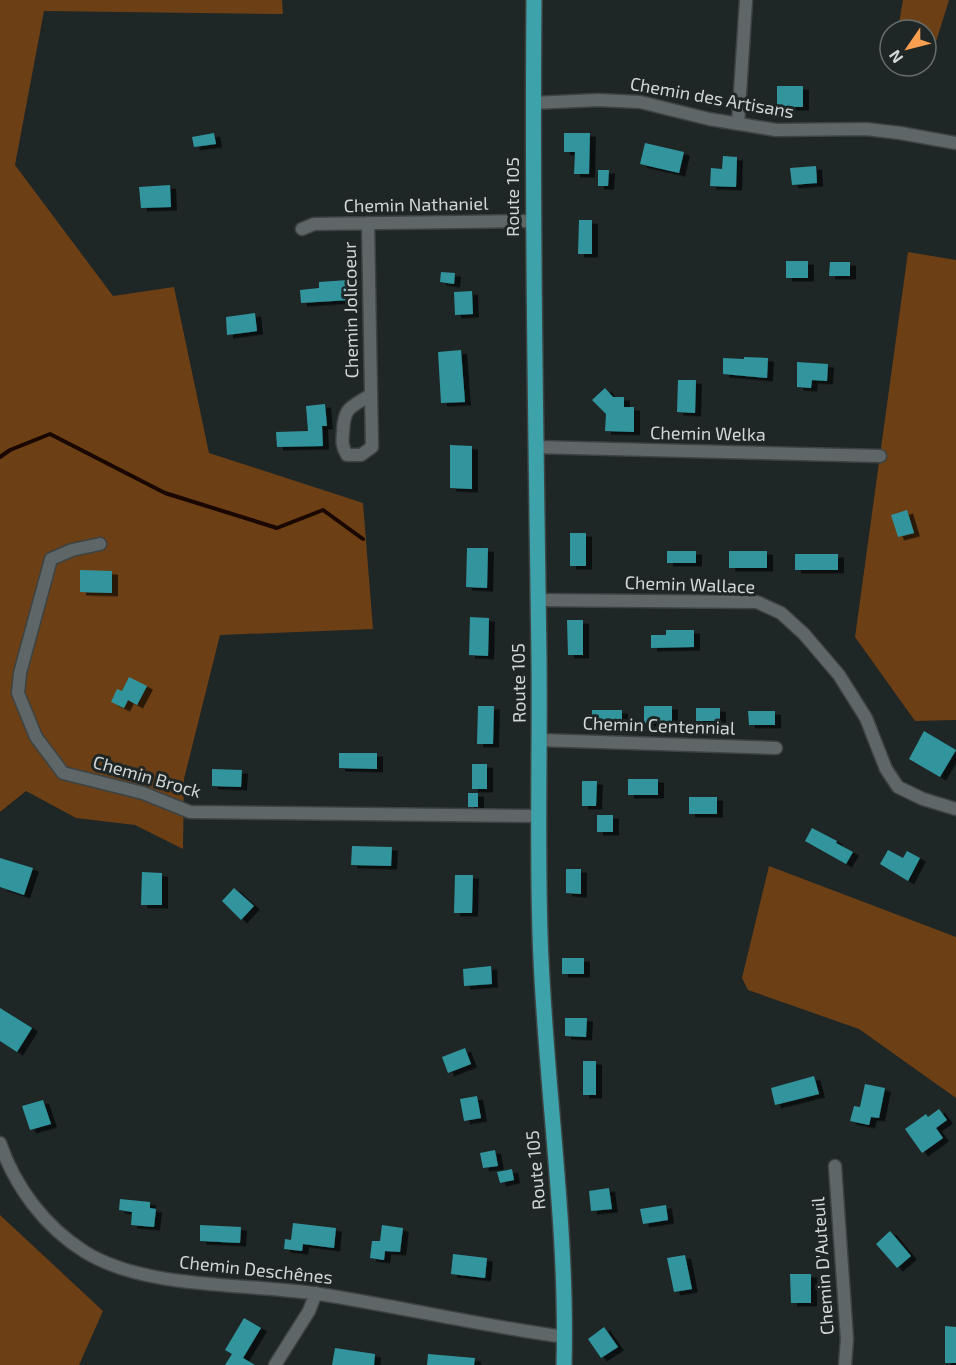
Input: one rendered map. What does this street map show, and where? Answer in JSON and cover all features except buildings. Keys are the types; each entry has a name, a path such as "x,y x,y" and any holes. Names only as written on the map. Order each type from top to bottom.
{"main road":[{"name":"Route 105","path":"534,0 532,221 540,740 540,933 563,1272 564,1365"}],"street":[{"path":"738,124 746,0"},
{"name":"Chemin des Artisans","path":"533,103 598,100 640,102 738,124 788,131 866,129 900,132 956,143"},
{"name":"Chemin Nathaniel","path":"302,229 314,224 532,221"},
{"name":"Chemin Jolicoeur","path":"368,223 369,396 372,447 361,455 347,455 342,447 344,415 352,406 369,396"},
{"name":"Chemin Welka","path":"536,447 880,456"},
{"name":"Chemin Brock","path":"100,544 72,550 51,559 20,673 18,693 36,737 63,773 143,793 190,812 539,816"},
{"name":"Chemin Wallace","path":"538,600 757,602 781,613 804,634 839,675 866,718 886,769 898,787 923,799 956,809"},
{"name":"Chemin Centennial","path":"540,740 776,748"},
{"name":"Chemin Deschênes","path":"0,1143 8,1166 34,1207 57,1231 86,1252 133,1273 164,1279 316,1293 394,1306 499,1328 565,1337"},
{"name":"Chemin D'Auteuil","path":"835,1166 847,1339 845,1365"},
{"path":"274,1365 309,1311 316,1293"}],"shaded area":[{"path":"0,0 282,0 283,14 44,11 15,165 113,296 174,287 209,453 363,503 373,629 220,635 184,779 183,849 135,825 76,818 26,791 0,812"},
{"path":"903,0 949,0 938,35 938,18 900,18"},
{"path":"908,252 956,260 956,720 915,721 855,637"},
{"path":"769,866 956,937 956,1098 859,1029 748,990 742,978"},
{"path":"0,1215 103,1311 79,1365 0,1365"}],"waterway":[{"path":"0,457 10,450 50,434 165,493 277,528 323,510 363,539"}]}
